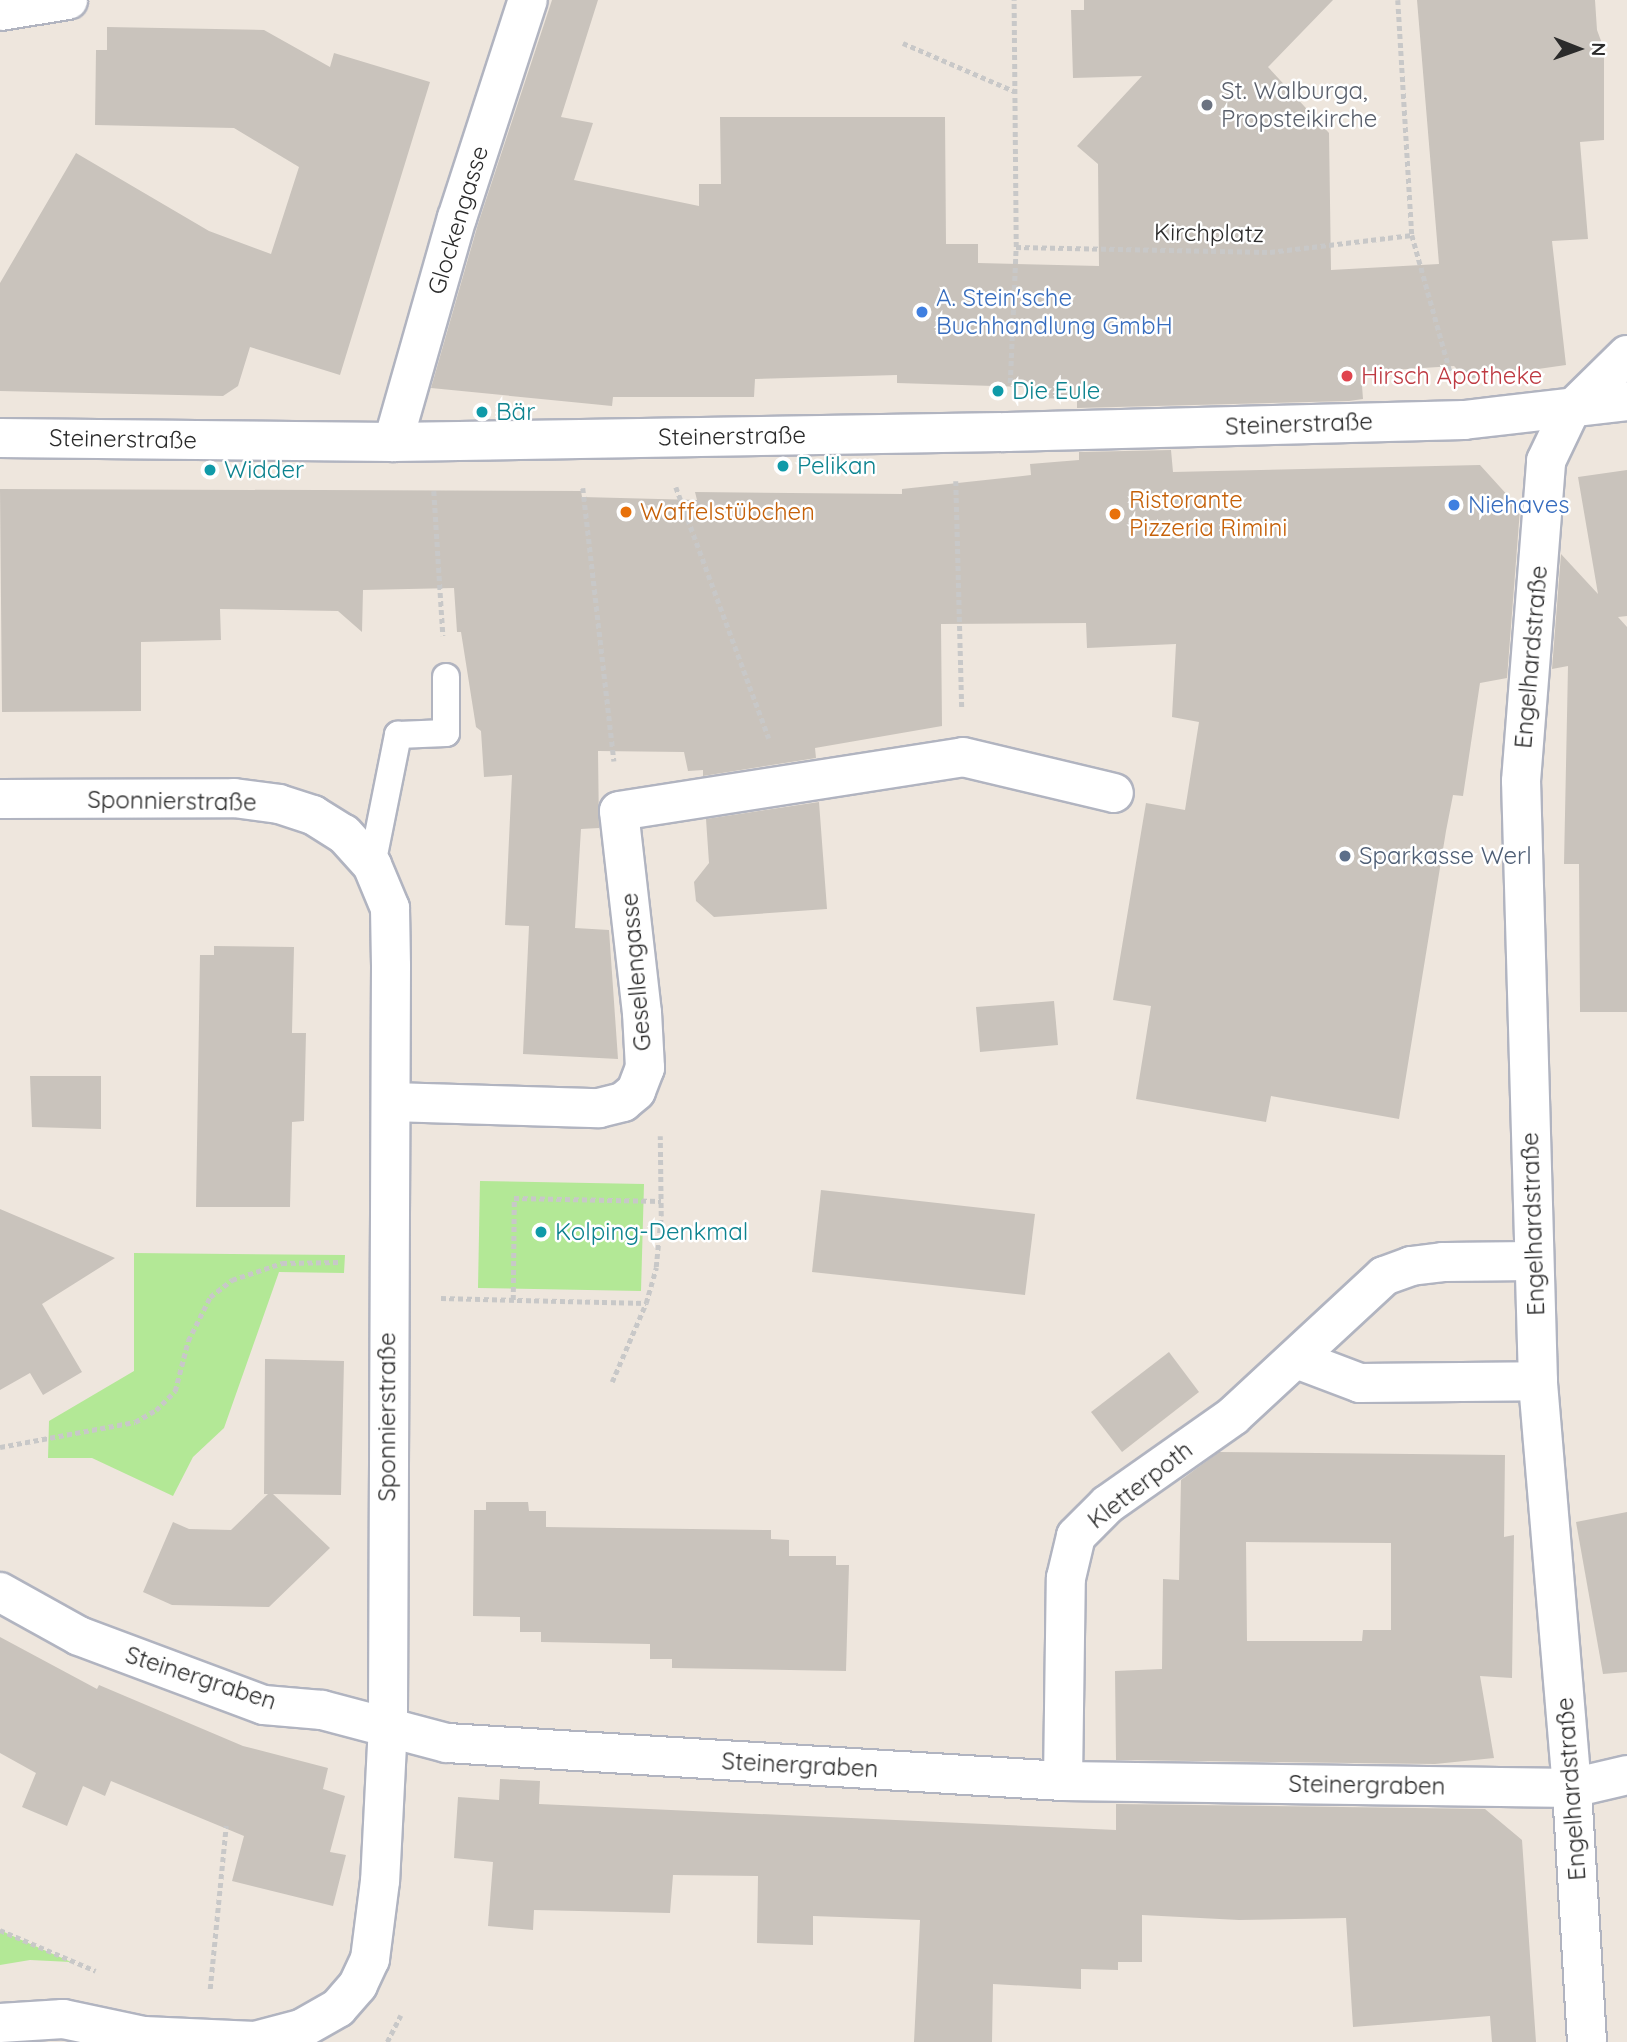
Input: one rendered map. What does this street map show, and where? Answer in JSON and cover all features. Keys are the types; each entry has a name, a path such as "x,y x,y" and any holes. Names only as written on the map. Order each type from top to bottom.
{"street":[{"path":"0,12 68,0"},
{"name":"Glockengasse","path":"393,442 457,218 528,0"},
{"name":"Engelhardstraße","path":"1587,2042 1572,1788 1538,1381 1521,781 1546,461 1570,411 1627,355"},
{"name":"Steinerstraße","path":"0,438 431,442 1007,432 1464,420 1570,411 1627,401"},
{"path":"619,811 963,757 1114,793"},
{"name":"Sponnierstraße","path":"0,799 234,798 279,804 313,815 344,834 372,865 390,908 391,1102 388,1280 388,1725 380,1881 370,1959 358,1985 338,2008 301,2029 254,2041 144,2036 63,2019 0,2023"},
{"name":"Gesellengasse","path":"391,1102 599,1108 623,1102 636,1091 645,1068 619,811"},
{"name":"Kletterpoth","path":"1063,1781 1066,1578 1076,1536 1108,1504 1233,1416 1299,1360 1384,1276 1411,1266 1443,1262 1534,1261"},
{"path":"1299,1360 1360,1383 1538,1381"},
{"name":"Steinergraben","path":"0,1592 79,1636 264,1704 322,1710 388,1725 447,1743 1063,1781 1572,1788 1627,1774"}],"lane":[{"path":"372,865 398,735 446,733 446,677"}],"path":[{"path":"1007,432 1017,247 1014,0"},
{"path":"1398,0 1412,234 1464,420"},
{"path":"903,43 1014,91"},
{"name":"Kirchplatz","path":"1017,247 1270,252 1412,234"},
{"path":"955,432 963,757"},
{"path":"657,438 787,785"},
{"path":"577,440 619,811"},
{"path":"431,442 446,677"},
{"path":"612,1382 646,1303 656,1267 661,1200 660,1135 645,1068"},
{"path":"513,1300 514,1198 661,1200"},
{"path":"0,1447 95,1433 135,1422 156,1410 175,1391 195,1322 211,1297 232,1280 282,1263 513,1300 646,1303"},
{"path":"209,2000 226,1826"}],"green space":[{"path":"480,1181 644,1184 641,1291 478,1288"},
{"path":"134,1253 345,1255 344,1273 279,1272 224,1428 193,1457 173,1496 92,1458 48,1458 49,1421 134,1371"},
{"path":"0,1930 71,1962 30,1960 0,1965"}],"building":[{"path":"552,0 598,0 561,117 593,123 574,180 699,206 699,184 721,184 720,117 945,117 946,244 978,244 978,263 1099,266 1098,164 1077,146 1142,76 1073,78 1071,10 1084,10 1084,0 1333,0 1268,67 1329,133 1331,270 1439,264 1417,0 1595,0 1597,30 1604,49 1604,140 1580,142 1588,239 1552,241 1566,365 1467,379 1454,366 1361,372 1363,399 1349,401 1077,408 1077,399 1029,398 1030,387 897,383 897,375 755,379 754,397 613,397 612,406 431,388 478,224"},
{"path":"107,27 264,30 330,67 334,53 430,82 340,375 250,347 238,386 223,396 0,391 0,283 76,153 209,231 271,254 299,167 234,128 95,125 96,50 107,50"},
{"path":"1171,450 1173,472 1480,465 1520,509 1507,678 1480,683 1463,796 1453,795 1446,831 1399,1119 1271,1096 1266,1122 1136,1099 1151,1006 1113,1000 1146,803 1185,810 1199,722 1172,717 1176,644 1087,648 1086,623 941,624 942,726 815,748 816,758 703,776 703,770 688,771 684,752 598,751 599,828 581,829 575,928 609,930 618,1059 523,1054 529,926 505,925 512,775 484,777 481,731 476,727 461,632 457,632 454,588 363,590 362,632 338,611 220,609 221,640 141,642 141,711 2,712 0,489 581,491 582,497 697,500 695,492 902,494 902,489 1031,475 1030,464 1079,460 1079,452"},
{"path":"1627,470 1627,616 1618,617 1627,627 1627,1012 1580,1012 1579,864 1564,864 1568,666 1552,669 1561,554 1598,594 1578,477"},
{"path":"819,802 827,909 714,917 696,901 694,882 709,863 706,819"},
{"path":"214,946 294,947 292,1033 306,1033 304,1121 292,1122 290,1207 196,1207 200,955 214,955"},
{"path":"1054,1001 1058,1045 980,1052 976,1007"},
{"path":"30,1076 101,1076 101,1129 32,1127"},
{"path":"821,1190 1035,1214 1025,1295 812,1272"},
{"path":"0,1209 115,1258 42,1304 82,1372 43,1395 30,1373 0,1390"},
{"path":"1169,1352 1199,1392 1122,1452 1091,1412"},
{"path":"265,1359 344,1361 341,1495 273,1494 330,1548 269,1607 172,1605 143,1592 173,1522 189,1529 231,1530 268,1494 264,1494"},
{"path":"1219,1452 1505,1455 1504,1537 1514,1535 1512,1678 1480,1676 1494,1758 1435,1764 1116,1760 1115,1671 1162,1669 1163,1579 1179,1580 1181,1480","holes":["1246,1542 1391,1543 1391,1630 1363,1630 1362,1641 1247,1641"]},
{"path":"486,1502 528,1502 529,1511 546,1511 546,1527 771,1530 771,1539 789,1540 789,1556 836,1556 836,1565 849,1565 846,1671 672,1668 672,1659 650,1659 650,1644 541,1642 541,1632 520,1632 520,1617 473,1616 474,1510 486,1510"},
{"path":"1627,1512 1627,1672 1603,1674 1576,1522"},
{"path":"0,1637 97,1689 99,1685 243,1746 328,1768 323,1789 345,1796 330,1852 346,1855 333,1906 232,1881 244,1836 111,1781 105,1796 83,1786 67,1826 22,1807 36,1773 0,1753"},
{"path":"500,1779 540,1781 539,1804 1116,1830 1116,1804 1485,1809 1522,1840 1536,2042 1492,2042 1490,2016 1353,2027 1346,1918 1239,1920 1142,1915 1142,1962 1118,1962 1118,1970 1081,1969 1081,1989 993,1984 992,2042 914,2042 920,1920 813,1916 813,1945 757,1943 758,1876 673,1875 670,1913 534,1910 533,1930 488,1926 493,1862 454,1858 458,1797 499,1800"}],"place":[{"name":"St. Walburga, Propsteikirche","path":"1207,105"},
{"name":"A. Stein'sche Buchhandlung GmbH","path":"922,312"},
{"name":"Hirsch Apotheke","path":"1347,376"},
{"name":"Die Eule","path":"998,391"},
{"name":"Bär","path":"482,412"},
{"name":"Pelikan","path":"783,466"},
{"name":"Widder","path":"210,470"},
{"name":"Niehaves","path":"1454,505"},
{"name":"Waffelstübchen","path":"626,512"},
{"name":"Ristorante Pizzeria Rimini","path":"1115,514"},
{"name":"Sparkasse Werl","path":"1345,856"},
{"name":"Kolping-Denkmal","path":"541,1232"}]}
